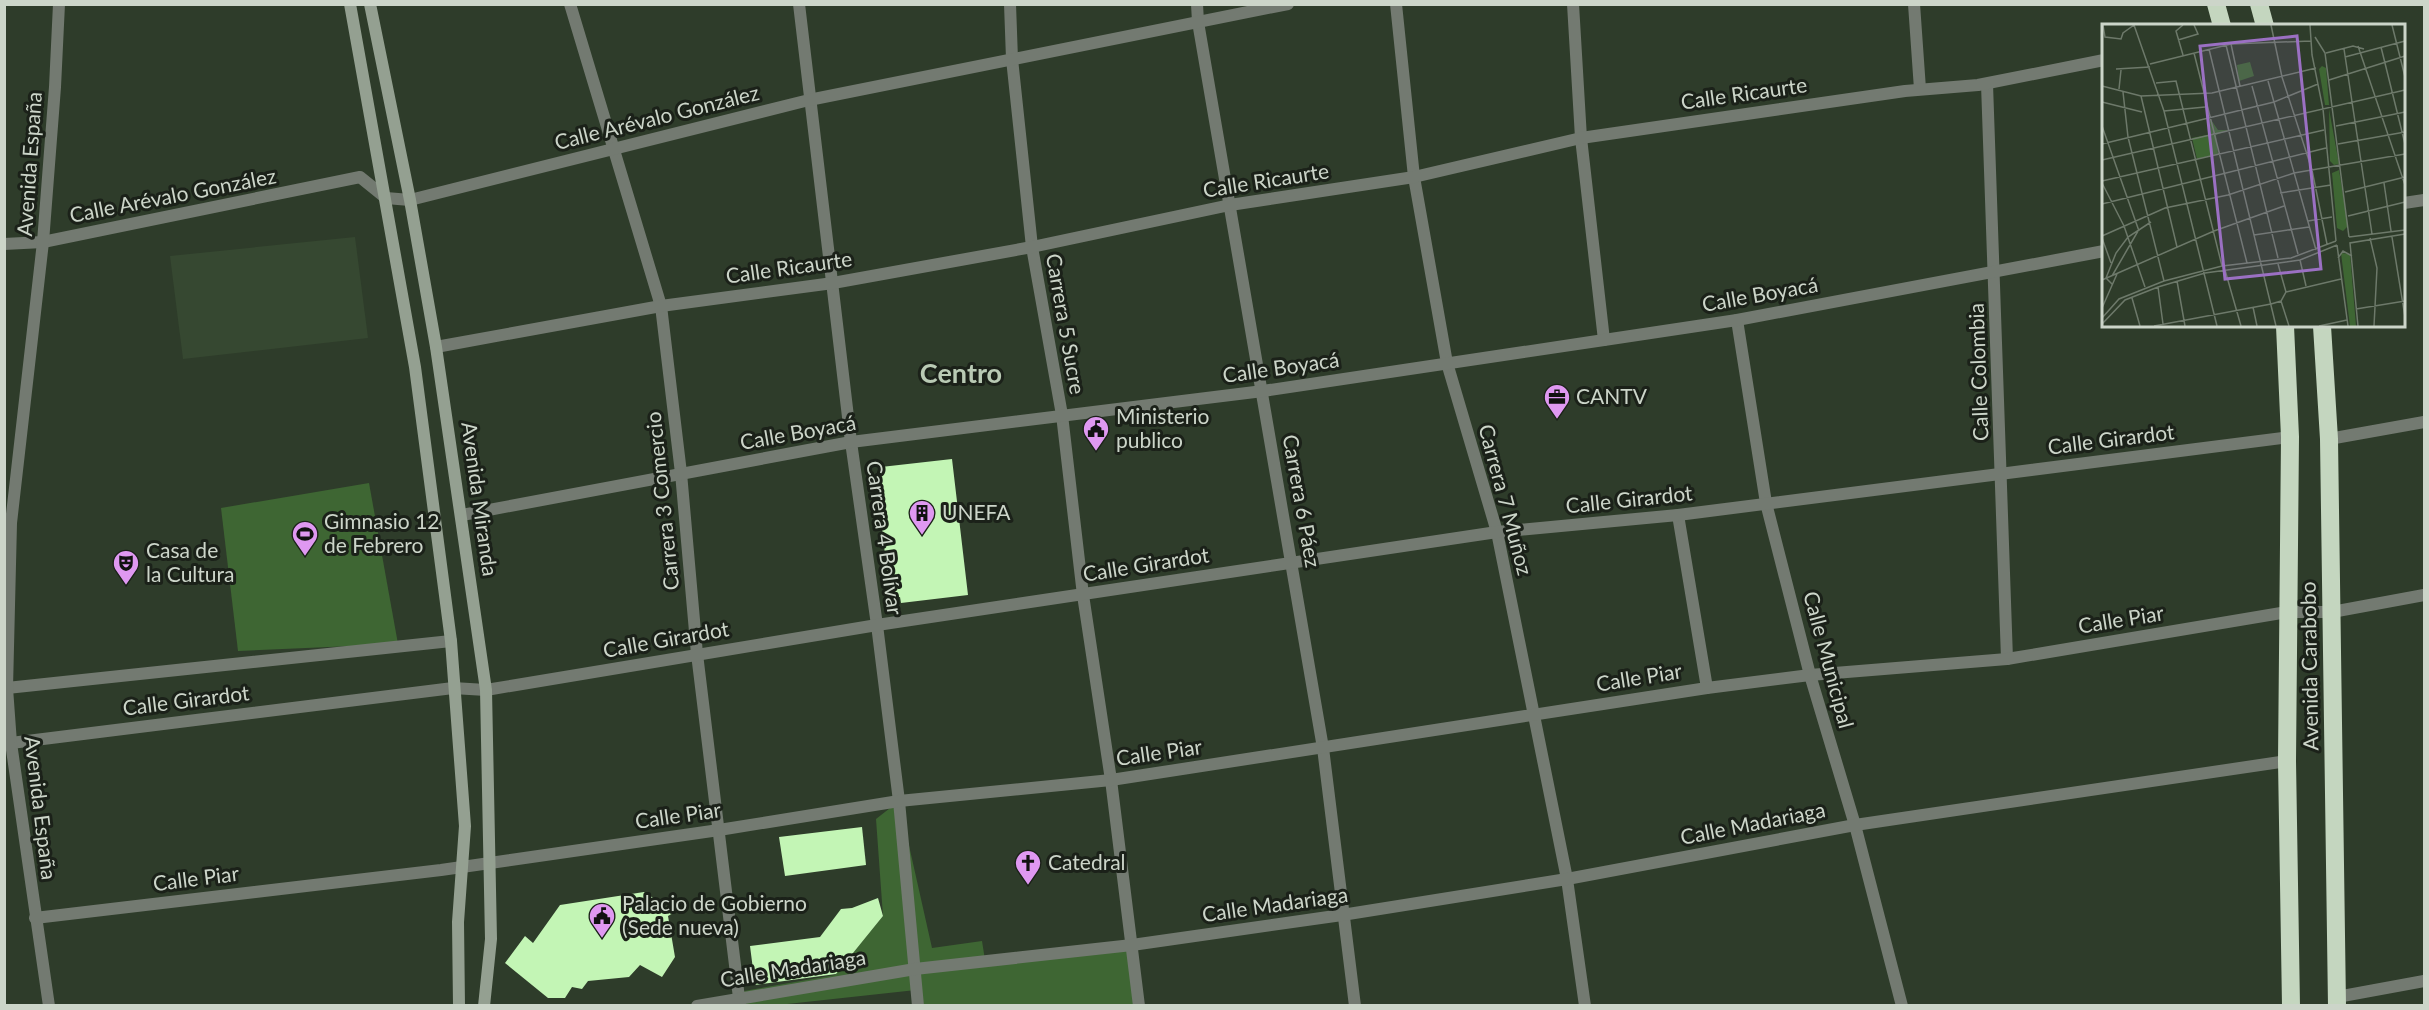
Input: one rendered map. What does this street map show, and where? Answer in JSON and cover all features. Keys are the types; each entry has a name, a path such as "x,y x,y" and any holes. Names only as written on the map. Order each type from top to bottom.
{"highway":[{"path":"2216,4 2221,24"},
{"path":"2259,4 2264,24"},
{"name":"Avenida Carabobo","path":"2285,327 2290,437 2287,761 2291,1005"},
{"name":"Avenida Carabobo","path":"2322,327 2329,439 2337,1001"}],"main road":[{"path":"350,4 415,367 451,641 465,826 458,922 459,1005"},
{"name":"Avenida Miranda","path":"370,4 410,200 436,348 486,690 491,939 484,1005"}],"street":[{"name":"Avenida España","path":"49,1005 11,743 7,688 11,523 43,242 56,87 59,4"},
{"name":"Carrera 3 Comercio","path":"570,4 661,306 681,473 697,654 740,1001"},
{"name":"Carrera 4 Bolívar","path":"799,4 851,442 899,801 918,1005"},
{"name":"Carrera 5 Sucre","path":"1010,4 1012,59 1032,247 1062,415 1083,595 1111,780 1139,1005"},
{"name":"Carrera 6 Páez","path":"1197,4 1198,22 1293,563 1323,748 1355,1005"},
{"name":"Calle Arévalo González","path":"43,242 360,177 386,198 410,200 809,100 1288,4"},
{"name":"Carrera 7 Muñoz","path":"1396,4 1414,177 1447,363 1497,532 1566,879 1585,1005"},
{"path":"1573,4 1581,138 1604,340"},
{"path":"1914,4 1920,89"},
{"name":"Calle Ricaurte","path":"436,348 661,306 832,283 1032,247 1230,205 1414,177 1581,138 1920,89 1987,84 2102,60"},
{"name":"Calle Colombia","path":"1987,84 2007,659"},
{"path":"2405,203 2424,200"},
{"path":"4,244 43,242"},
{"name":"Calle Boyacá","path":"462,515 851,442 1263,392 1737,320 2102,251"},
{"name":"Calle Municipal","path":"1737,320 1766,503 1810,675 1855,825 1902,1005"},
{"path":"2329,439 2424,422"},
{"name":"Calle Girardot","path":"11,743 453,688 486,690 877,625 1497,532 1678,515 2290,437"},
{"path":"1678,515 1707,688"},
{"name":"Calle Piar","path":"35,918 461,866 719,830 899,801 1111,780 1707,688 1810,675 2007,659 2287,612 2332,612 2424,595"},
{"path":"7,688 451,641"},
{"name":"Calle Madariaga","path":"697,1005 740,1001 915,969 1132,945 1342,915 1566,879 1855,825 2287,761"},
{"path":"2337,1001 2424,981"}],"shaded area":[{"path":"355,237 368,338 183,359 170,256"}],"green space":[{"name":"Gimnasio 12 de Febrero","path":"369,483 398,644 238,651 221,508"},
{"path":"899,801 932,948 982,941 985,960 1132,945 1139,1005 918,1005 916,990 778,1005 746,1006 744,991 835,975 883,916 876,819"}],"building":[{"name":"UNEFA","path":"952,459 968,595 901,603 900,597 890,598 876,476 882,476 881,467"},
{"path":"862,827 866,865 785,876 779,837"},
{"path":"644,892 675,912 668,916 675,957 662,977 640,965 629,977 588,981 582,989 572,987 565,998 548,998 505,963 525,936 533,943 560,905"},
{"path":"878,898 883,916 836,974 755,985 750,946 820,937 841,909 852,908"}],"place":[{"name":"CANTV","path":"1557,420"},
{"name":"Ministerio publico","path":"1096,452"},
{"name":"UNEFA","path":"922,536"},
{"name":"Gimnasio 12 de Febrero","path":"305,557"},
{"name":"Casa de la Cultura","path":"126,586"},
{"name":"Catedral","path":"1028,886"},
{"name":"Palacio de Gobierno (Sede nueva)","path":"602,939"}],"district":[{"name":"Centro","path":"961,374"}]}
